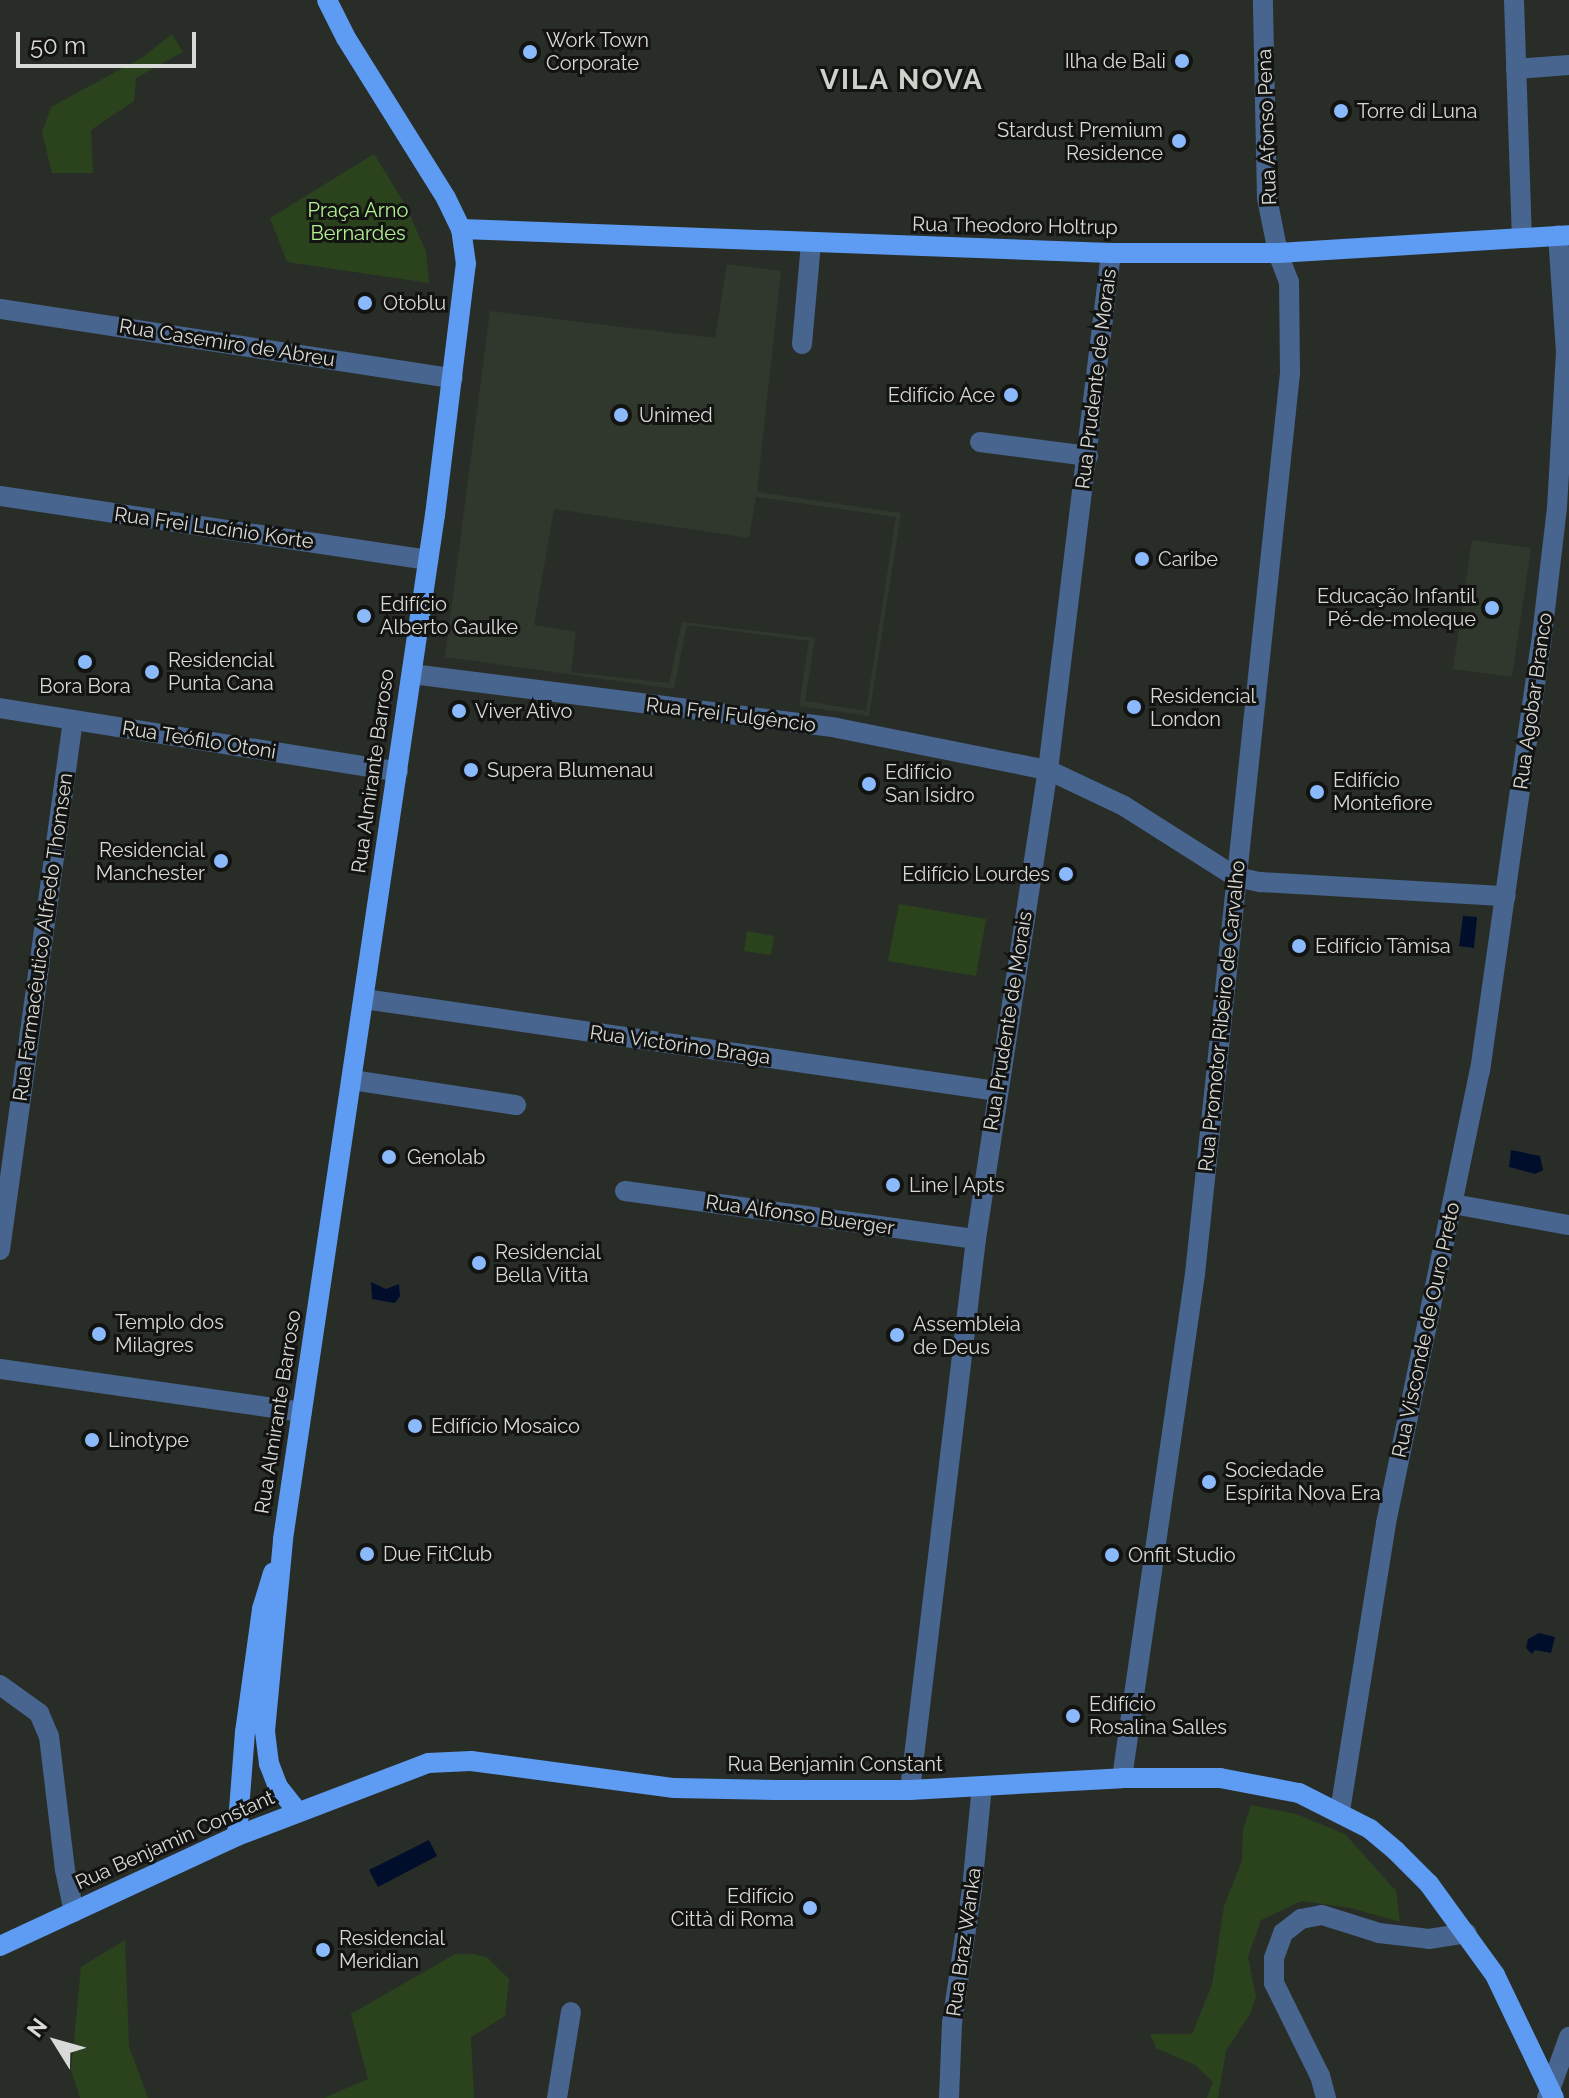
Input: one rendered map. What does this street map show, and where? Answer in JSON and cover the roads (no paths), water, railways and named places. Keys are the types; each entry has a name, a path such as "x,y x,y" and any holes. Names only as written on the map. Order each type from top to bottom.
{"main road":[{"name":"Rua Almirante Barroso","path":"315,0 346,38"},
{"name":"Rua Almirante Barroso","path":"297,1811 278,1787 269,1764 265,1731 283,1539 398,772 466,264 461,229 446,198 346,38 327,0"},
{"name":"Rua Theodoro Holtrup","path":"461,229 1111,253 1278,253 1564,235"},
{"name":"Rua Almirante Barroso","path":"237,1836 245,1732 262,1609 283,1539"},
{"name":"Rua Benjamin Constant","path":"0,1946 237,1836 428,1763 471,1761 674,1788 910,1790 1122,1778 1220,1778 1299,1793 1340,1811 1370,1829 1396,1851 1429,1884 1467,1933 1515,2013 1551,2095"}],"street":[{"name":"Rua Afonso Pena","path":"1263,0 1267,198 1278,253"},
{"path":"1514,0 1522,237"},
{"path":"1516,69 1569,65"},
{"name":"Rua Agobar Branco","path":"1506,896 1557,508 1566,352 1564,235"},
{"path":"802,344 811,243"},
{"name":"Rua Prudente de Morais","path":"910,1790 976,1239 1048,770 1111,253"},
{"name":"Rua Promotor Ribeiro de Carvalho","path":"1122,1778 1195,1274 1279,498 1291,360 1289,282 1278,253"},
{"name":"Rua Casemiro de Abreu","path":"0,309 453,378"},
{"path":"980,442 1088,456"},
{"name":"Rua Frei Lucínio Korte","path":"0,496 428,560"},
{"name":"Rua Frei Fulgêncio","path":"412,674 837,728 1048,770 1124,806 1236,877"},
{"name":"Rua Teófilo Otoni","path":"0,708 398,772"},
{"name":"Rua Farmacêutico Alfredo Thomsen","path":"0,1250 73,720"},
{"path":"1236,877 1260,882 1506,896"},
{"name":"Rua Visconde de Ouro Preto","path":"1340,1811 1386,1523 1430,1296 1453,1204 1480,1071 1506,896"},
{"name":"Rua Victorino Braga","path":"364,999 997,1091"},
{"path":"352,1080 516,1105"},
{"name":"Rua Alfonso Buerger","path":"625,1191 976,1239"},
{"path":"1453,1204 1569,1225"},
{"path":"0,1369 302,1412"},
{"path":"0,1685 39,1713 49,1736 65,1870 74,1912"},
{"name":"Rua Braz Wanka","path":"949,2098 952,2023 972,1889 982,1786"},
{"path":"1326,2098 1320,2076 1284,2010 1274,1983 1274,1958 1283,1933 1301,1919 1322,1915 1379,1933 1429,1939 1467,1933"},
{"path":"557,2098 571,2012"},
{"path":"1551,2095 1569,2037"}],"water":[{"path":"1463,916 1477,917 1474,948 1459,946"},
{"path":"1511,1150 1540,1156 1543,1170 1535,1174 1509,1167"},
{"path":"371,1282 386,1289 399,1284 400,1296 395,1303 372,1299"},
{"path":"1539,1633 1555,1637 1551,1653 1535,1650 1532,1654 1526,1648 1528,1639"},
{"path":"429,1840 437,1856 378,1887 369,1870"}],"place":[{"name":"Work Town Corporate","path":"530,52"},
{"name":"Ilha de Bali","path":"1182,61"},
{"name":"Torre di Luna","path":"1341,111"},
{"name":"Stardust Premium Residence","path":"1179,141"},
{"name":"Otoblu","path":"365,303"},
{"name":"Edifício Ace","path":"1011,395"},
{"name":"Unimed","path":"621,415"},
{"name":"Caribe","path":"1142,559"},
{"name":"Educação Infantil Pé-de-moleque","path":"1492,608"},
{"name":"Edifício Alberto Gaulke","path":"364,616"},
{"name":"Bora Bora","path":"85,662"},
{"name":"Residencial Punta Cana","path":"152,672"},
{"name":"Residencial London","path":"1134,707"},
{"name":"Viver Ativo","path":"459,711"},
{"name":"Supera Blumenau","path":"471,770"},
{"name":"Edifício San Isidro","path":"869,784"},
{"name":"Edifício Montefiore","path":"1317,792"},
{"name":"Residencial Manchester","path":"221,861"},
{"name":"Edifício Lourdes","path":"1066,874"},
{"name":"Edifício Tâmisa","path":"1299,946"},
{"name":"Genolab","path":"389,1157"},
{"name":"Line | Apts","path":"893,1185"},
{"name":"Residencial Bella Vitta","path":"479,1263"},
{"name":"Templo dos Milagres","path":"99,1334"},
{"name":"Assembleia de Deus","path":"897,1335"},
{"name":"Edifício Mosaico","path":"415,1426"},
{"name":"Linotype","path":"92,1440"},
{"name":"Sociedade Espírita Nova Era","path":"1209,1482"},
{"name":"Due FitClub","path":"367,1554"},
{"name":"Onfit Studio","path":"1112,1555"},
{"name":"Edifício Rosalina Salles","path":"1073,1716"},
{"name":"Edifício Città di Roma","path":"810,1908"},
{"name":"Residencial Meridian","path":"323,1950"}],"district":[{"name":"VILA NOVA","path":"902,80"}],"park label":[{"name":"Praça Arno Bernardes","path":"358,222"}]}
